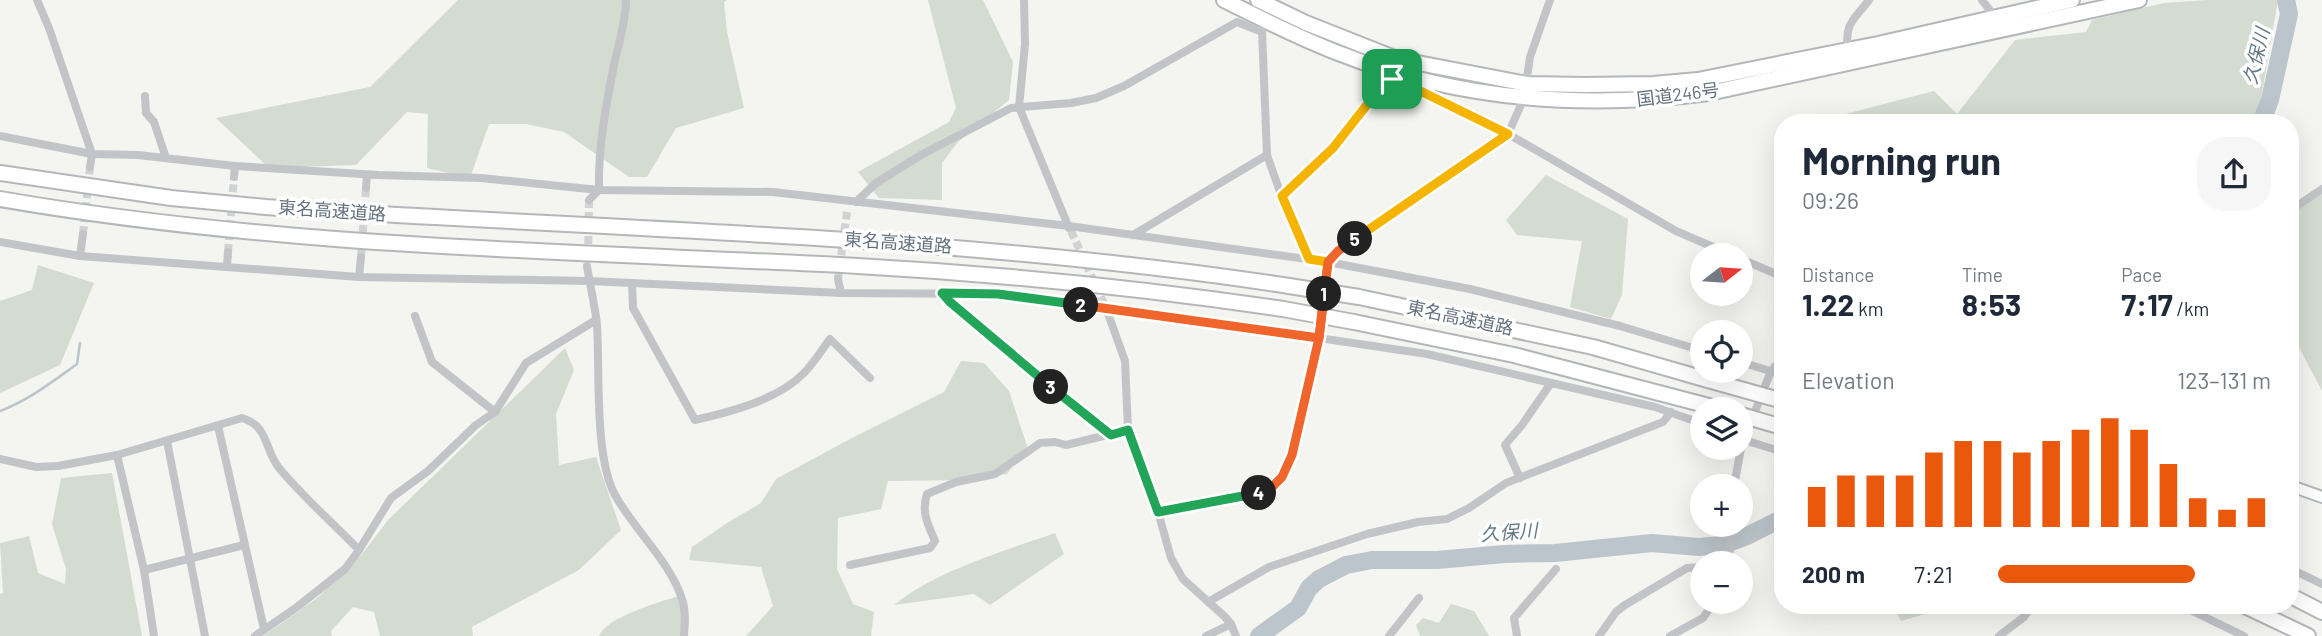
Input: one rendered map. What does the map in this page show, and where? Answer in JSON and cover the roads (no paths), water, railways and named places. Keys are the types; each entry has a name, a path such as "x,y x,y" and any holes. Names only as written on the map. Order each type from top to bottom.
{"highway":[{"name":"国道246号","path":"1224,0 1262,26 1395,73 1455,88 1525,91 1698,80 2072,0"},
{"name":"国道246号","path":"1258,0 1306,23 1397,59 1525,91 1584,101 1643,100 1709,93 2139,0"},
{"name":"東名高速道路","path":"0,171 108,189 252,205 963,247 1184,270 1359,297 1581,345 1774,398"},
{"name":"東名高速道路","path":"0,199 106,216 258,233 960,273 1135,288 1354,322 1514,355 1690,399"},
{"path":"0,205 106,216"},
{"path":"1753,418 1774,424"},
{"path":"2299,600 2322,612"},
{"path":"2262,614 2308,636"}],"street":[{"path":"37,0 92,154 90,167"},
{"path":"589,200 599,190 598,153 626,13 626,0"},
{"path":"1024,0 1025,44 1019,107 1070,229"},
{"path":"1158,512 1260,493 1272,487 1282,477 1292,455 1319,338 1328,262 1338,251 1508,134 1525,91 1530,57 1550,0"},
{"path":"1848,50 1846,34 1849,26 1869,0"},
{"path":"1982,0 1995,17"},
{"path":"848,212 852,201 876,183 921,155 1011,108 1096,98 1124,86 1237,22 1262,26 1267,155 1309,259"},
{"path":"1282,196 1333,148 1388,78 1402,82 1508,134 1676,231 1704,243"},
{"path":"145,96 146,113 154,122 166,158"},
{"path":"0,136 92,154 166,158 235,166 367,175 481,178 599,190 772,192 1133,235 1328,262 1470,289 1620,326 1690,347"},
{"path":"1133,235 1267,155"},
{"path":"234,177 235,166"},
{"path":"366,188 367,175"},
{"path":"2299,205 2322,189"},
{"path":"80,256 83,234"},
{"path":"0,242 80,256 359,277 589,281 841,293 998,294 1427,354 1671,412 1690,419"},
{"path":"227,266 229,252"},
{"path":"359,277 361,257"},
{"path":"1754,265 1774,273"},
{"path":"587,266 596,320 601,433 606,466 614,494 674,581 682,599 684,636"},
{"path":"838,279 841,293"},
{"path":"632,283 634,308 695,420 725,413 772,395 802,375 830,340 870,378"},
{"path":"942,293 1005,349 1111,435"},
{"path":"1106,308 1125,361 1128,430 1175,568 1183,579 1231,624 1236,636"},
{"path":"415,316 432,362 495,412"},
{"path":"255,636 345,569 391,498 428,471 476,425 495,412 526,363 596,320"},
{"path":"1753,366 1774,372"},
{"path":"1753,416 1774,367"},
{"path":"1520,478 1504,445 1522,425 1551,383"},
{"path":"1208,601 1269,566 1367,534 1418,522 1447,519 1506,483 1663,422 1671,412"},
{"path":"0,459 36,467 58,466 117,456 242,418 254,421 278,466 359,550"},
{"path":"218,426 264,629"},
{"path":"850,565 930,548 935,541 925,518 924,503 927,494 956,482 995,474 1040,443 1055,442 1066,445 1128,430"},
{"path":"167,441 205,636"},
{"path":"1753,445 1774,450"},
{"path":"117,456 144,570 154,636"},
{"path":"2299,489 2322,497"},
{"path":"144,570 244,545"},
{"path":"1599,636 1616,612 1625,605 1690,568"},
{"path":"1517,636 1514,618 1556,569"},
{"path":"2299,573 2322,584"},
{"path":"1389,636 1419,598"},
{"path":"1670,636 1706,614"},
{"path":"1999,636 2026,614"},
{"path":"2199,614 2245,636"},
{"path":"1206,636 1231,624"}],"waterway":[{"name":"久保川","path":"2264,114 2270,100 2289,14 2286,0"},
{"path":"0,411 31,396 77,364 80,343"},
{"name":"久保川","path":"1259,636 1298,608 1309,588 1319,579 1346,565 1372,560 1437,560 1555,553 1652,543 1699,547 1722,545 1774,522"}],"tunnel":[{"path":"83,234 90,167"},
{"path":"228,252 234,177"},
{"path":"361,257 366,188"},
{"path":"588,256 589,200"},
{"path":"838,279 847,212"},
{"path":"1071,231 1106,308"}]}
